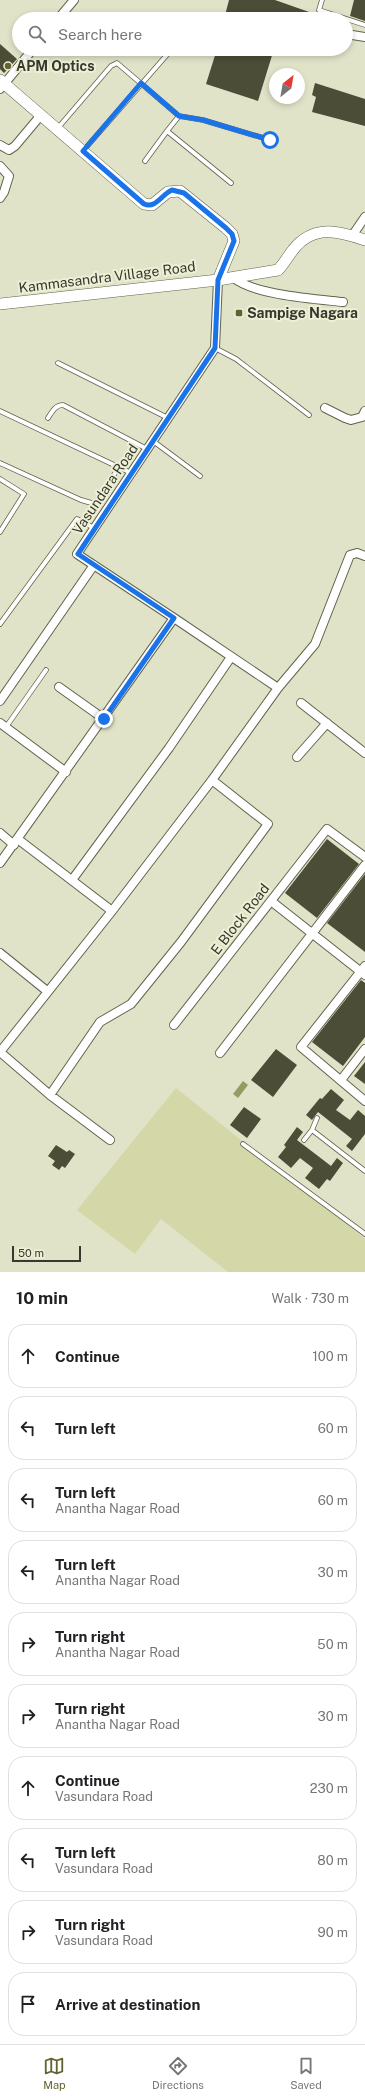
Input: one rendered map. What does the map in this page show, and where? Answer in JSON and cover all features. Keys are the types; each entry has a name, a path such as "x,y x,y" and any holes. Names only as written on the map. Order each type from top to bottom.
{"street":[{"path":"64,12 74,0"},
{"path":"353,35 365,37"},
{"path":"27,56 1,84 41,115 144,204 152,205 168,192 172,190 180,191 232,234 234,241 218,280 215,348"},
{"path":"0,145 9,150 15,146 41,115"},
{"path":"0,166 9,176 4,192 0,198"},
{"path":"352,236 365,216"},
{"name":"Kammasandra Village Road","path":"0,304 218,280 278,270 298,244 318,232 332,232 365,240"},
{"path":"234,278 242,285 296,297 343,302"},
{"name":"Vasundara Road","path":"215,348 78,554 278,688"},
{"path":"325,408 351,420 362,417 365,411"},
{"path":"110,1140 50,1095 0,1052 47,991 68,969 212,780 278,688 315,644 350,555 357,553 365,556"},
{"path":"0,701 94,565"},
{"path":"0,863 17,842 174,618"},
{"path":"72,880 169,748 231,657"},
{"path":"59,687 104,719"},
{"path":"301,704 365,753"},
{"path":"297,758 327,723"},
{"path":"3,725 66,772"},
{"path":"50,1095 100,1022 131,1004 181,942 268,824 212,780"},
{"name":"E Block Road","path":"174,1025 327,830 365,857"},
{"path":"0,833 17,842 72,880 112,911"},
{"path":"220,1053 365,865"},
{"path":"270,901 364,971 301,1045 302,1048 365,1100"},
{"path":"0,953 47,991"},
{"path":"341,1080 365,1049"}],"lane":[{"path":"322,0 319,10 325,12"},
{"path":"353,21 365,25"},
{"path":"83,151 166,56"},
{"path":"57,129 111,66 118,63 179,116 203,120 270,140"},
{"path":"145,161 179,116"},
{"path":"167,131 231,183"},
{"path":"215,348 236,359 310,415"},
{"path":"58,363 168,418"},
{"path":"48,418 54,409 63,404 148,449"},
{"path":"0,411 132,473"},
{"path":"153,441 200,476"},
{"path":"0,463 80,500 95,504 119,467"},
{"path":"0,479 24,494 0,532"},
{"path":"0,624 77,519 95,528"},
{"path":"3,725 46,670"},
{"path":"304,1140 312,1130 317,1118"},
{"path":"312,1130 365,1171"},
{"path":"242,1144 365,1234"}],"shaded area":[{"path":"243,1081 248,1085 238,1098 233,1094"},
{"path":"176,1088 365,1239 365,1272 228,1272 161,1219 135,1254 77,1210"}],"building":[{"path":"229,0 275,0 309,12 226,12"},
{"path":"354,0 365,0 365,21 353,17 353,12 351,12"},
{"path":"0,44 17,59 4,73 0,69"},
{"path":"215,56 272,56 258,101 206,84"},
{"path":"315,83 365,99 365,126 312,112 316,97 312,95"},
{"path":"327,839 359,864 317,918 285,893"},
{"path":"365,874 365,952 327,923"},
{"path":"361,980 365,983 365,1037 343,1066 312,1042"},
{"path":"276,1049 297,1065 273,1097 251,1080"},
{"path":"365,1062 365,1084 354,1076"},
{"path":"331,1089 344,1100 336,1110 350,1120 358,1110 365,1116 365,1134 352,1151 346,1146 352,1139 318,1112 312,1120 306,1115 320,1098 322,1099"},
{"path":"244,1107 261,1119 247,1138 230,1125"},
{"path":"297,1127 303,1132 297,1140 331,1166 337,1158 343,1163 330,1181 327,1179 319,1189 305,1178 313,1168 300,1158 291,1168 278,1157 286,1147 284,1145"},
{"path":"56,1145 67,1152 69,1150 75,1154 65,1168 62,1166 59,1170 52,1165 55,1161 48,1156"}],"place":[{"name":"APM Optics","path":"8,66"},
{"name":"Sampige Nagara","path":"239,313"}],"route":[{"path":"104,719 174,618 78,554 215,348 218,280 234,241 232,234 226,228 184,193 172,190 156,203 148,206 83,151 141,83 179,116 189,116 270,140"}]}
